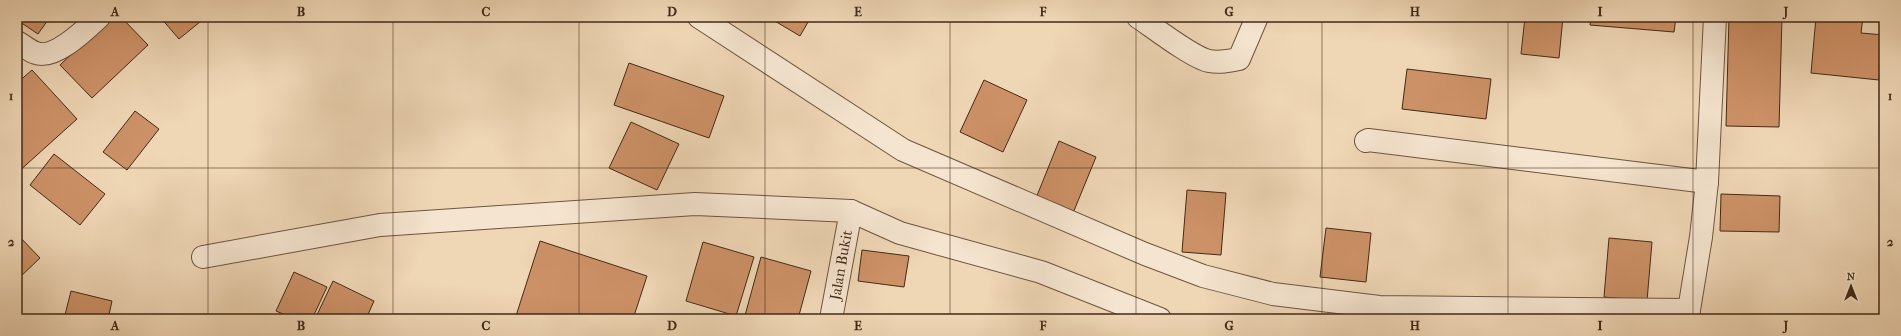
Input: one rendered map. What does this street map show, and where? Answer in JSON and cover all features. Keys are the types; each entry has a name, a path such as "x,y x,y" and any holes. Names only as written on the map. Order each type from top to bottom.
{"street":[{"path":"17,42 36,54 46,54 74,40 99,17"},
{"path":"699,17 903,150 1145,254 1203,276 1273,294 1379,307 1688,315 1701,237 1707,182 1715,17"},
{"path":"1138,17 1181,46 1207,61 1225,62 1239,58 1257,17"},
{"path":"1366,141 1368,140 1707,182"},
{"path":"203,257 380,225 695,204 851,211 900,233 1041,272 1160,319"},
{"name":"Jalan Bukit","path":"831,319 851,211"}],"building":[{"path":"17,17 50,17 38,34 17,20"},
{"path":"111,17 121,17 148,45 92,98 60,65"},
{"path":"160,17 206,17 179,39"},
{"path":"768,17 811,17 800,36"},
{"path":"1525,17 1563,17 1559,58 1521,54"},
{"path":"1591,17 1676,17 1674,32 1590,25"},
{"path":"1729,17 1782,17 1779,127 1726,126"},
{"path":"1816,17 1863,17 1861,33 1884,35 1879,80 1811,73"},
{"path":"629,63 724,96 709,138 614,105"},
{"path":"1407,69 1491,79 1486,119 1402,109"},
{"path":"32,70 77,119 17,173 17,122 22,117 17,112 17,83"},
{"path":"984,80 1027,100 1003,152 960,132"},
{"path":"135,111 159,129 127,170 103,152"},
{"path":"631,122 679,144 657,190 609,168"},
{"path":"1059,141 1096,157 1071,218 1034,203"},
{"path":"54,154 105,194 80,225 30,185"},
{"path":"1187,190 1226,193 1221,255 1182,252"},
{"path":"1721,194 1780,196 1779,232 1720,231"},
{"path":"1326,228 1371,233 1366,282 1320,277"},
{"path":"17,234 40,258 17,280"},
{"path":"1609,238 1652,242 1647,301 1604,297"},
{"path":"540,241 647,276 633,319 515,319"},
{"path":"703,242 754,257 736,316 686,301"},
{"path":"862,250 909,256 904,287 858,281"},
{"path":"761,257 811,271 798,319 744,319"},
{"path":"294,272 327,287 312,319 295,319 276,311"},
{"path":"333,281 374,301 366,319 315,319"},
{"path":"71,291 112,301 108,319 64,319"}]}
